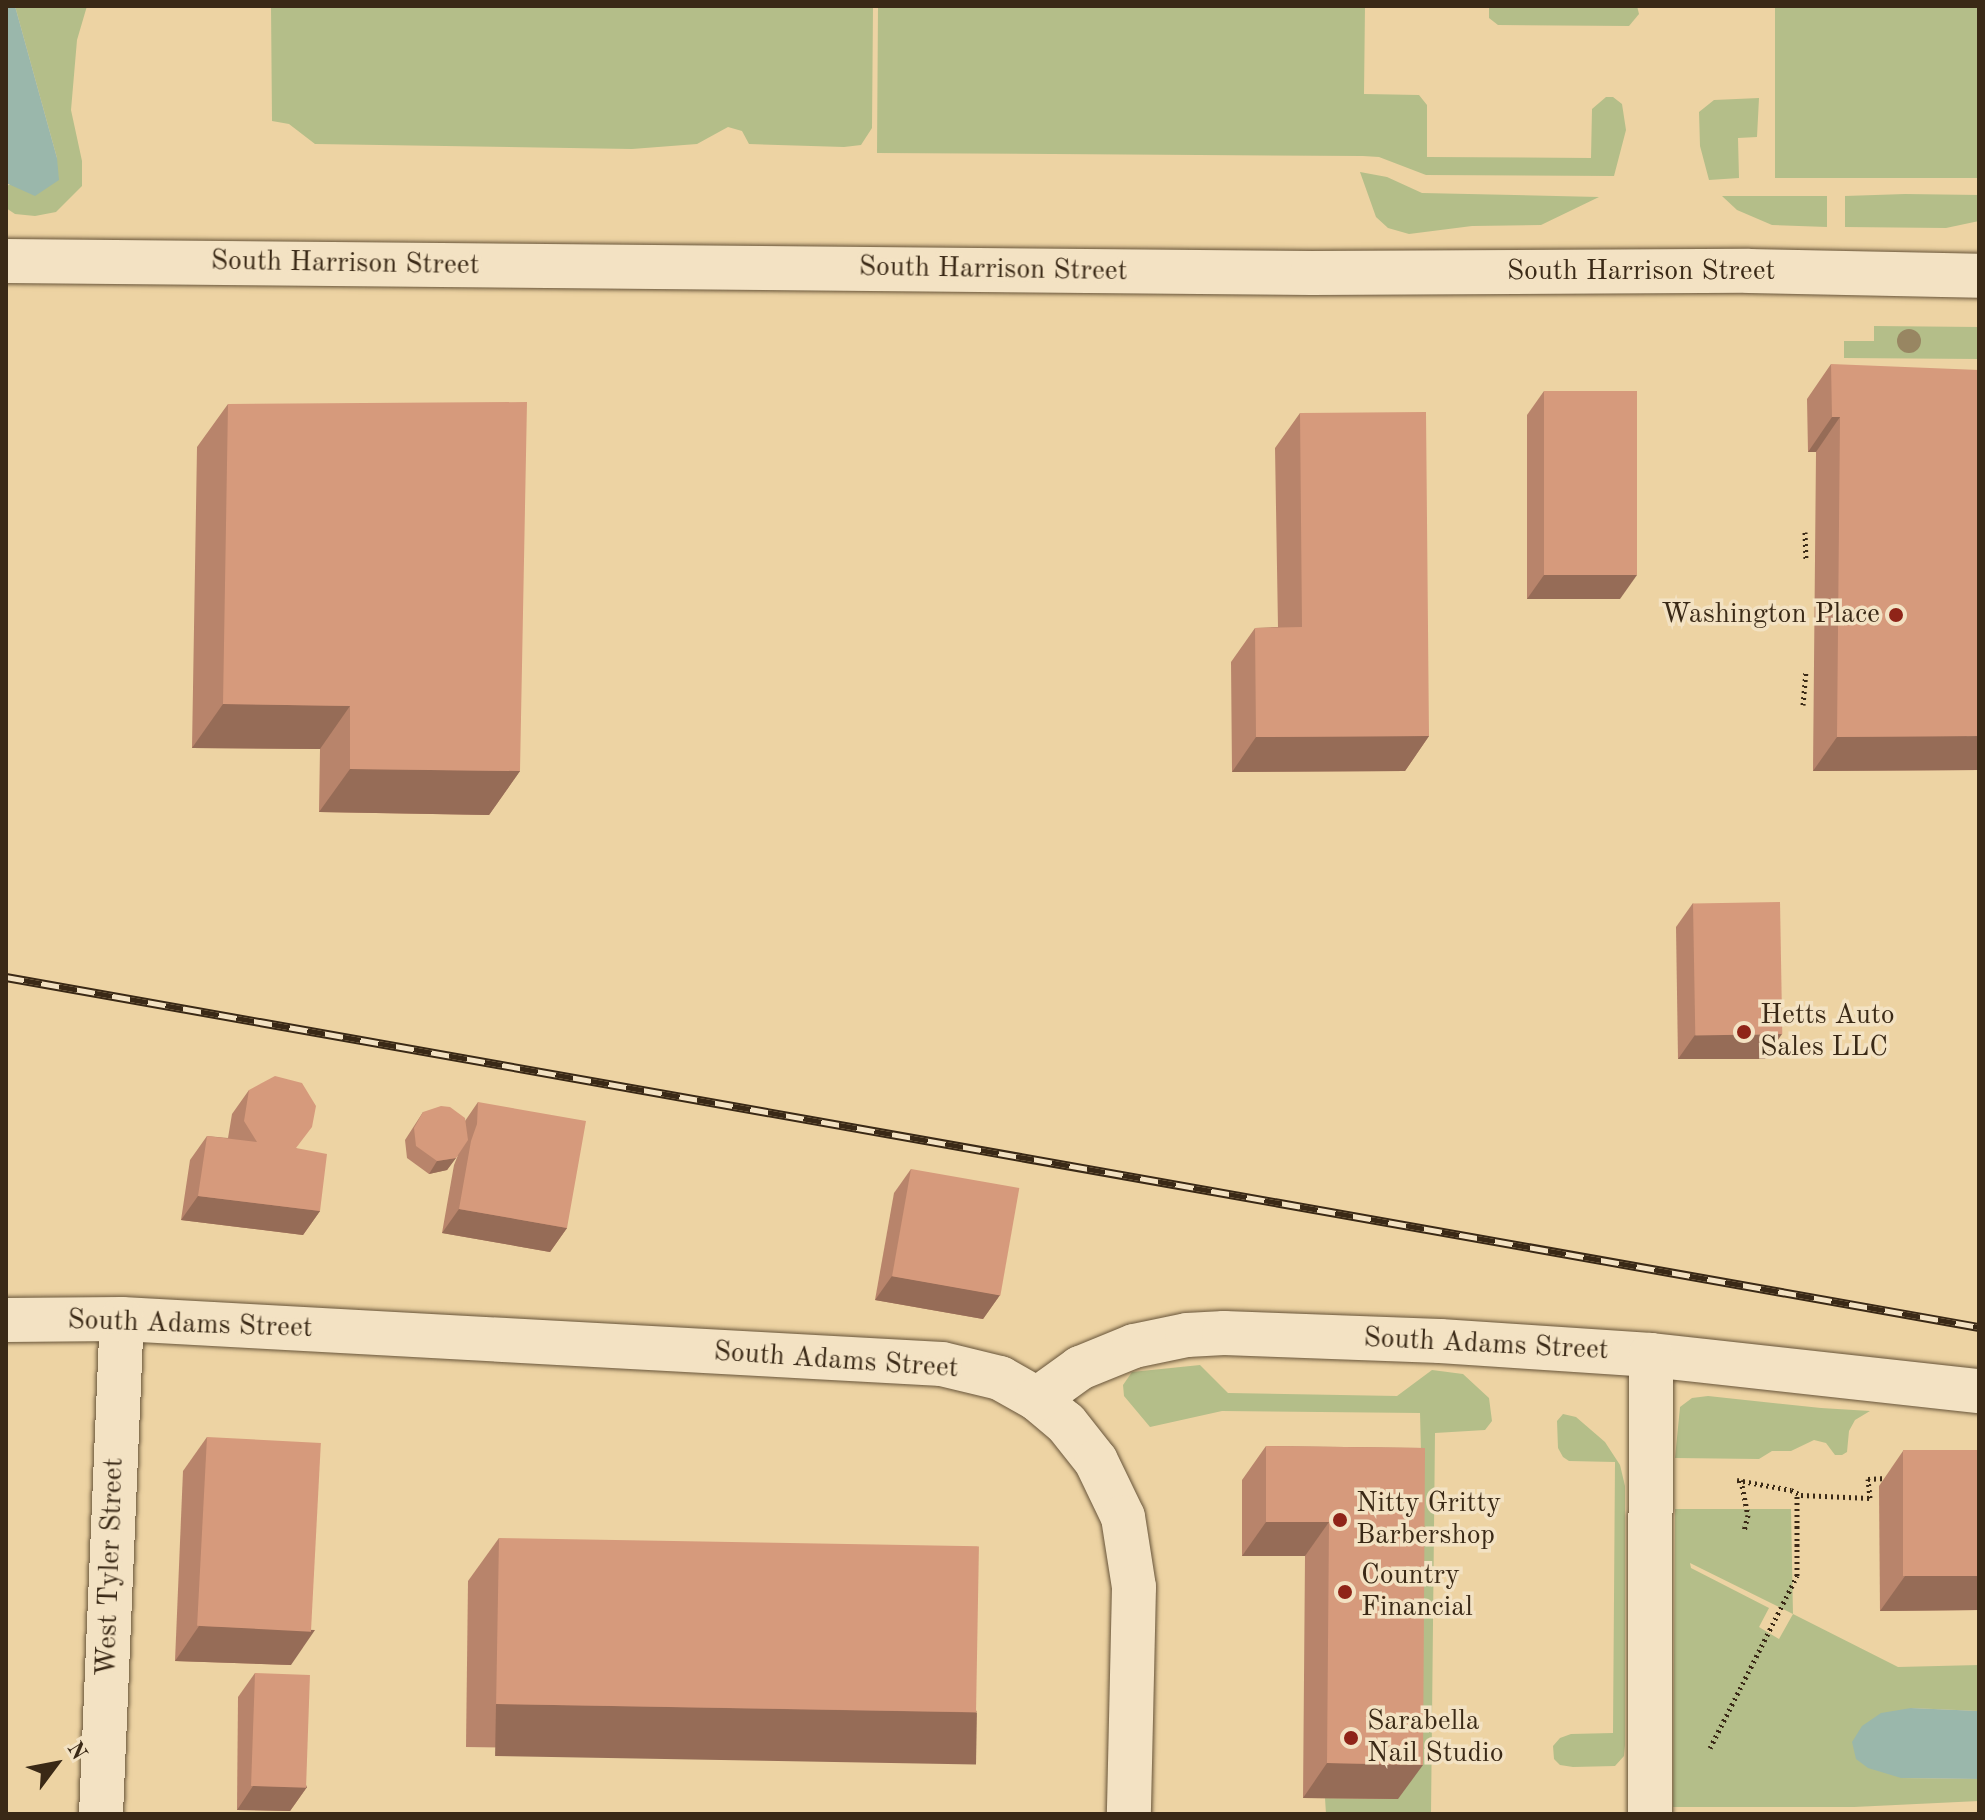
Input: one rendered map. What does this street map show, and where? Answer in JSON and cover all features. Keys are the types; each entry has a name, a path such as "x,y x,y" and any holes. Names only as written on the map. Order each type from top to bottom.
{"street":[{"name":"South Harrison Street","path":"6,261 1312,273 1779,271 1979,276"},
{"name":"South Adams Street","path":"6,1320 122,1319 942,1364 1000,1378 1037,1399 1080,1368 1134,1346 1187,1335 1284,1334 1651,1355 1979,1391"},
{"name":"West Tyler Street","path":"101,1814 122,1319"},
{"path":"1650,1814 1651,1355"},
{"path":"1037,1399 1066,1423 1096,1461 1123,1517 1134,1587 1129,1814"}],"path":[{"path":"1805,532 1806,561"},
{"path":"1803,705 1806,672"},
{"path":"1744,1531 1748,1515 1739,1480 1797,1494 1870,1498 1868,1479 1900,1478"},
{"path":"1707,1755 1797,1576 1797,1494"}],"green space":[{"path":"15,6 87,6 77,40 71,110 82,161 82,186 56,212 35,216 15,214 6,208 6,183 7,186 57,158"},
{"path":"271,6 873,6 872,128 861,145 844,147 749,144 742,131 728,127 697,144 632,149 315,144 289,124 272,121"},
{"path":"878,6 1365,6 1364,94 1419,95 1427,105 1427,157 1591,158 1592,109 1606,97 1613,97 1622,104 1626,130 1614,176 1426,175 1379,157 1363,156 877,153"},
{"path":"1489,6 1637,6 1639,14 1629,26 1498,25 1489,18"},
{"path":"1775,6 1979,6 1979,178 1775,178"},
{"path":"1759,98 1757,137 1738,138 1739,178 1709,180 1700,146 1699,112 1714,100"},
{"path":"1360,172 1387,177 1422,193 1599,197 1541,225 1472,226 1409,234 1388,228 1376,217"},
{"path":"1979,195 1979,221 1946,228 1845,227 1845,196"},
{"path":"1722,196 1827,196 1827,227 1772,225 1737,210"},
{"path":"1874,326 1979,327 1979,359 1844,358 1844,341 1874,341"},
{"path":"1200,1365 1228,1393 1397,1396 1432,1370 1463,1374 1489,1398 1492,1421 1485,1430 1435,1433 1431,1814 1326,1814 1325,1798 1398,1799 1422,1490 1420,1413 1222,1411 1150,1427 1124,1396 1123,1385 1132,1372"},
{"path":"1708,1396 1870,1411 1855,1420 1849,1431 1847,1452 1842,1455 1835,1455 1826,1443 1814,1440 1791,1451 1772,1451 1759,1459 1675,1458 1680,1407 1692,1398"},
{"path":"1563,1414 1576,1417 1605,1442 1620,1465 1625,1486 1625,1745 1624,1756 1615,1766 1573,1767 1560,1765 1554,1759 1553,1746 1560,1738 1571,1734 1613,1733 1615,1462 1569,1461 1563,1457 1558,1448 1557,1421"},
{"path":"1675,1509 1791,1509 1793,1614 1898,1667 1979,1665 1979,1711 1911,1708 1901,1778 1979,1779 1979,1801 1854,1807 1673,1807","holes":["1690,1563 1793,1614 1779,1639 1759,1627 1769,1608 1691,1568"]}],"shaded area":[{"path":"6,6 15,6 57,158 59,180 35,196 6,183"},
{"path":"1911,1708 1979,1711 1979,1779 1901,1778 1868,1768 1856,1759 1852,1742 1862,1726 1881,1713"}],"building":[{"name":"Washington Place","path":"1831,364 1979,370 1979,736 1837,737 1840,417 1832,417"},
{"path":"1544,391 1637,391 1637,575 1544,575"},
{"path":"527,402 520,771 350,769 350,706 223,704 228,404"},
{"path":"1426,412 1429,736 1256,737 1255,628 1302,627 1300,413"},
{"path":"1780,902 1782,1034 1695,1035 1693,904"},
{"path":"275,1076 302,1083 316,1106 312,1127 296,1148 327,1154 320,1211 198,1196 207,1136 257,1142 244,1121 249,1090"},
{"path":"478,1102 586,1121 567,1228 459,1209 477,1124"},
{"path":"441,1106 450,1107 465,1118 468,1140 456,1158 437,1161 416,1146 414,1128 423,1112"},
{"path":"911,1169 1019,1188 1000,1295 892,1276"},
{"path":"207,1437 321,1443 311,1632 197,1626"},
{"path":"1266,1446 1425,1448 1423,1765 1327,1763 1329,1522 1266,1522"},
{"path":"1903,1450 1979,1450 1979,1576 1903,1576"},
{"path":"499,1538 979,1546 976,1712 496,1704"},
{"path":"255,1673 310,1675 306,1788 251,1786"}],"railway":[{"path":"6,977 1979,1327"}],"place":[{"name":"Washington Place","path":"1896,615"},
{"name":"Hetts Auto Sales LLC","path":"1744,1032"},
{"name":"Nitty Gritty Barbershop","path":"1340,1520"},
{"name":"Country Financial","path":"1345,1592"},
{"name":"Sarabella Nail Studio","path":"1351,1738"}]}
